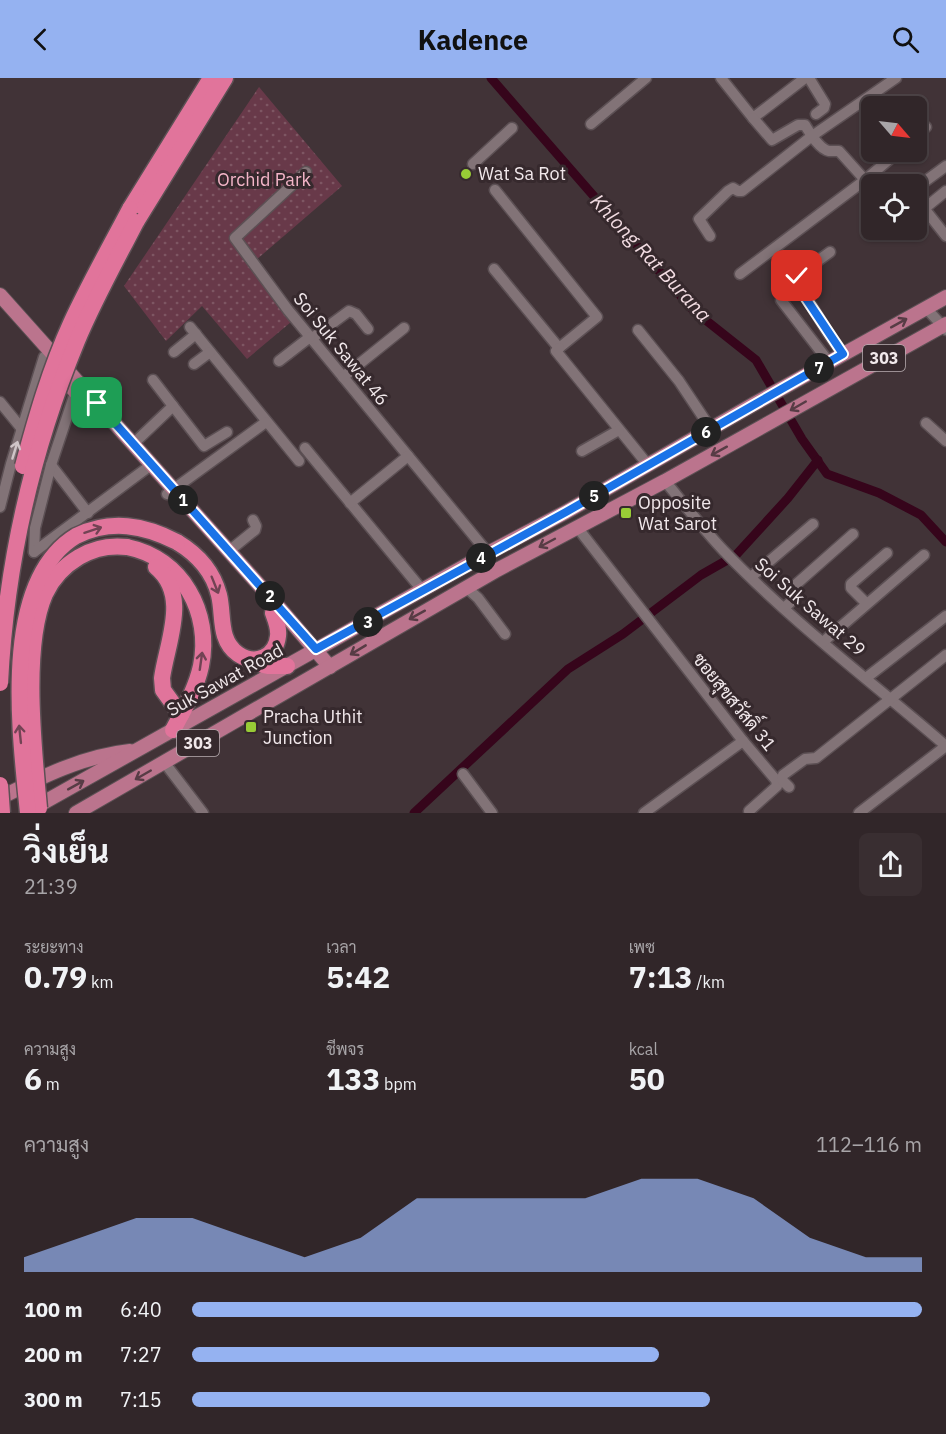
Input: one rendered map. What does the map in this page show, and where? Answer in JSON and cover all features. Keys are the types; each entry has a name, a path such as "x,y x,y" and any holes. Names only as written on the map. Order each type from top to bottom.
{"highway":[{"path":"0,573 10,519 28,449 44,394 71,324 130,209 211,78"},
{"path":"0,683 8,594 21,523 39,451 63,376 104,284 136,222 225,78"},
{"path":"26,813 16,660 23,607 28,589 37,571 49,556 81,534 109,526 128,525 146,529 177,542 198,558 211,575 218,594 225,639 231,648 243,657 261,664 287,666"},
{"path":"39,813 32,689 35,640 41,604 53,581 76,559 88,552 107,546 127,551 145,551 168,566 186,587 198,613 202,634 202,657 195,686 177,722"},
{"path":"47,813 42,692 45,641 51,607 64,583 79,569 127,551 153,565 166,578 171,587 175,607 162,683 177,722"},
{"path":"243,657 261,660 274,648 278,631 273,613"},
{"path":"0,785 2,813"}],"main road":[{"path":"0,295 133,444 148,467"},
{"name":"Suk Sawat Road","path":"26,813 138,751 177,722 287,666 566,512 946,297"},
{"path":"0,308 75,393 148,467 273,613 312,652"},
{"name":"303","path":"76,813 467,588 665,481 825,390 945,327"},
{"path":"170,492 229,550 325,669"},
{"path":"0,798 34,780 85,760 114,753 138,751"}],"street":[{"path":"62,363 81,318 129,224 219,78"},
{"path":"591,124 646,78"},
{"path":"753,118 807,78 825,105 816,114"},
{"path":"710,236 699,223 700,216 728,191 733,188 738,191 742,190 812,136 896,78"},
{"path":"723,79 772,140 802,124 805,125 824,148 839,151 861,176"},
{"path":"473,164 512,128"},
{"path":"872,174 886,162"},
{"path":"927,180 946,166"},
{"name":"Soi Suk Sawat 46","path":"306,172 235,238 311,338 488,553"},
{"path":"740,274 861,183"},
{"path":"495,190 597,317 556,351 648,465"},
{"path":"927,206 946,191"},
{"path":"927,211 946,236"},
{"path":"937,224 946,217"},
{"path":"830,252 797,276 796,280 843,354"},
{"path":"494,269 559,348"},
{"path":"782,300 829,363"},
{"path":"926,308 945,327"},
{"path":"279,362 349,311 356,314 368,329"},
{"path":"343,377 404,328"},
{"path":"638,330 679,381 711,429"},
{"path":"174,352 193,331 298,461"},
{"path":"194,364 210,352"},
{"path":"0,507 2,490 44,357"},
{"path":"153,380 204,446 227,432"},
{"path":"75,393 51,465 35,528 34,552 148,467"},
{"path":"0,402 22,429"},
{"path":"133,444 173,406"},
{"path":"170,492 266,422"},
{"path":"926,423 946,441"},
{"path":"582,451 619,430"},
{"path":"305,448 423,591"},
{"path":"350,503 408,456"},
{"path":"51,465 88,513"},
{"name":"Soi Suk Sawat 29","path":"665,481 734,562 823,642 944,742"},
{"path":"229,550 255,530 253,520"},
{"path":"751,577 813,524"},
{"name":"ซอยสุขสวัสดิ์ 31","path":"577,527 777,783 749,811"},
{"path":"784,608 793,600 791,590 801,578 853,534"},
{"path":"866,603 851,588 851,584 887,553"},
{"path":"823,642 924,555"},
{"path":"467,588 478,598 505,634"},
{"path":"866,678 946,616"},
{"path":"789,787 782,780 783,775 805,759 816,758 946,655"},
{"path":"644,813 743,741"},
{"path":"860,813 944,742"},
{"path":"164,762 203,813"},
{"path":"463,774 492,813"}],"green space":[{"name":"Orchid Park","path":"259,87 342,186 249,266 291,322 247,359 202,306 166,341 124,286"}],"waterway":[{"name":"Khlong Rat Burana","path":"491,78 693,310 756,360 802,439 827,474 879,493 921,515 946,542"},
{"path":"414,813 568,669 623,634 701,575 736,555 788,498 818,460"}],"place":[{"name":"Wat Sa Rot","path":"466,174"},
{"name":"Opposite Wat Sarot","path":"626,513"},
{"name":"Pracha Uthit Junction","path":"251,727"}],"route":[{"path":"97,403 316,649 566,512 843,354 797,285 797,276"}]}
